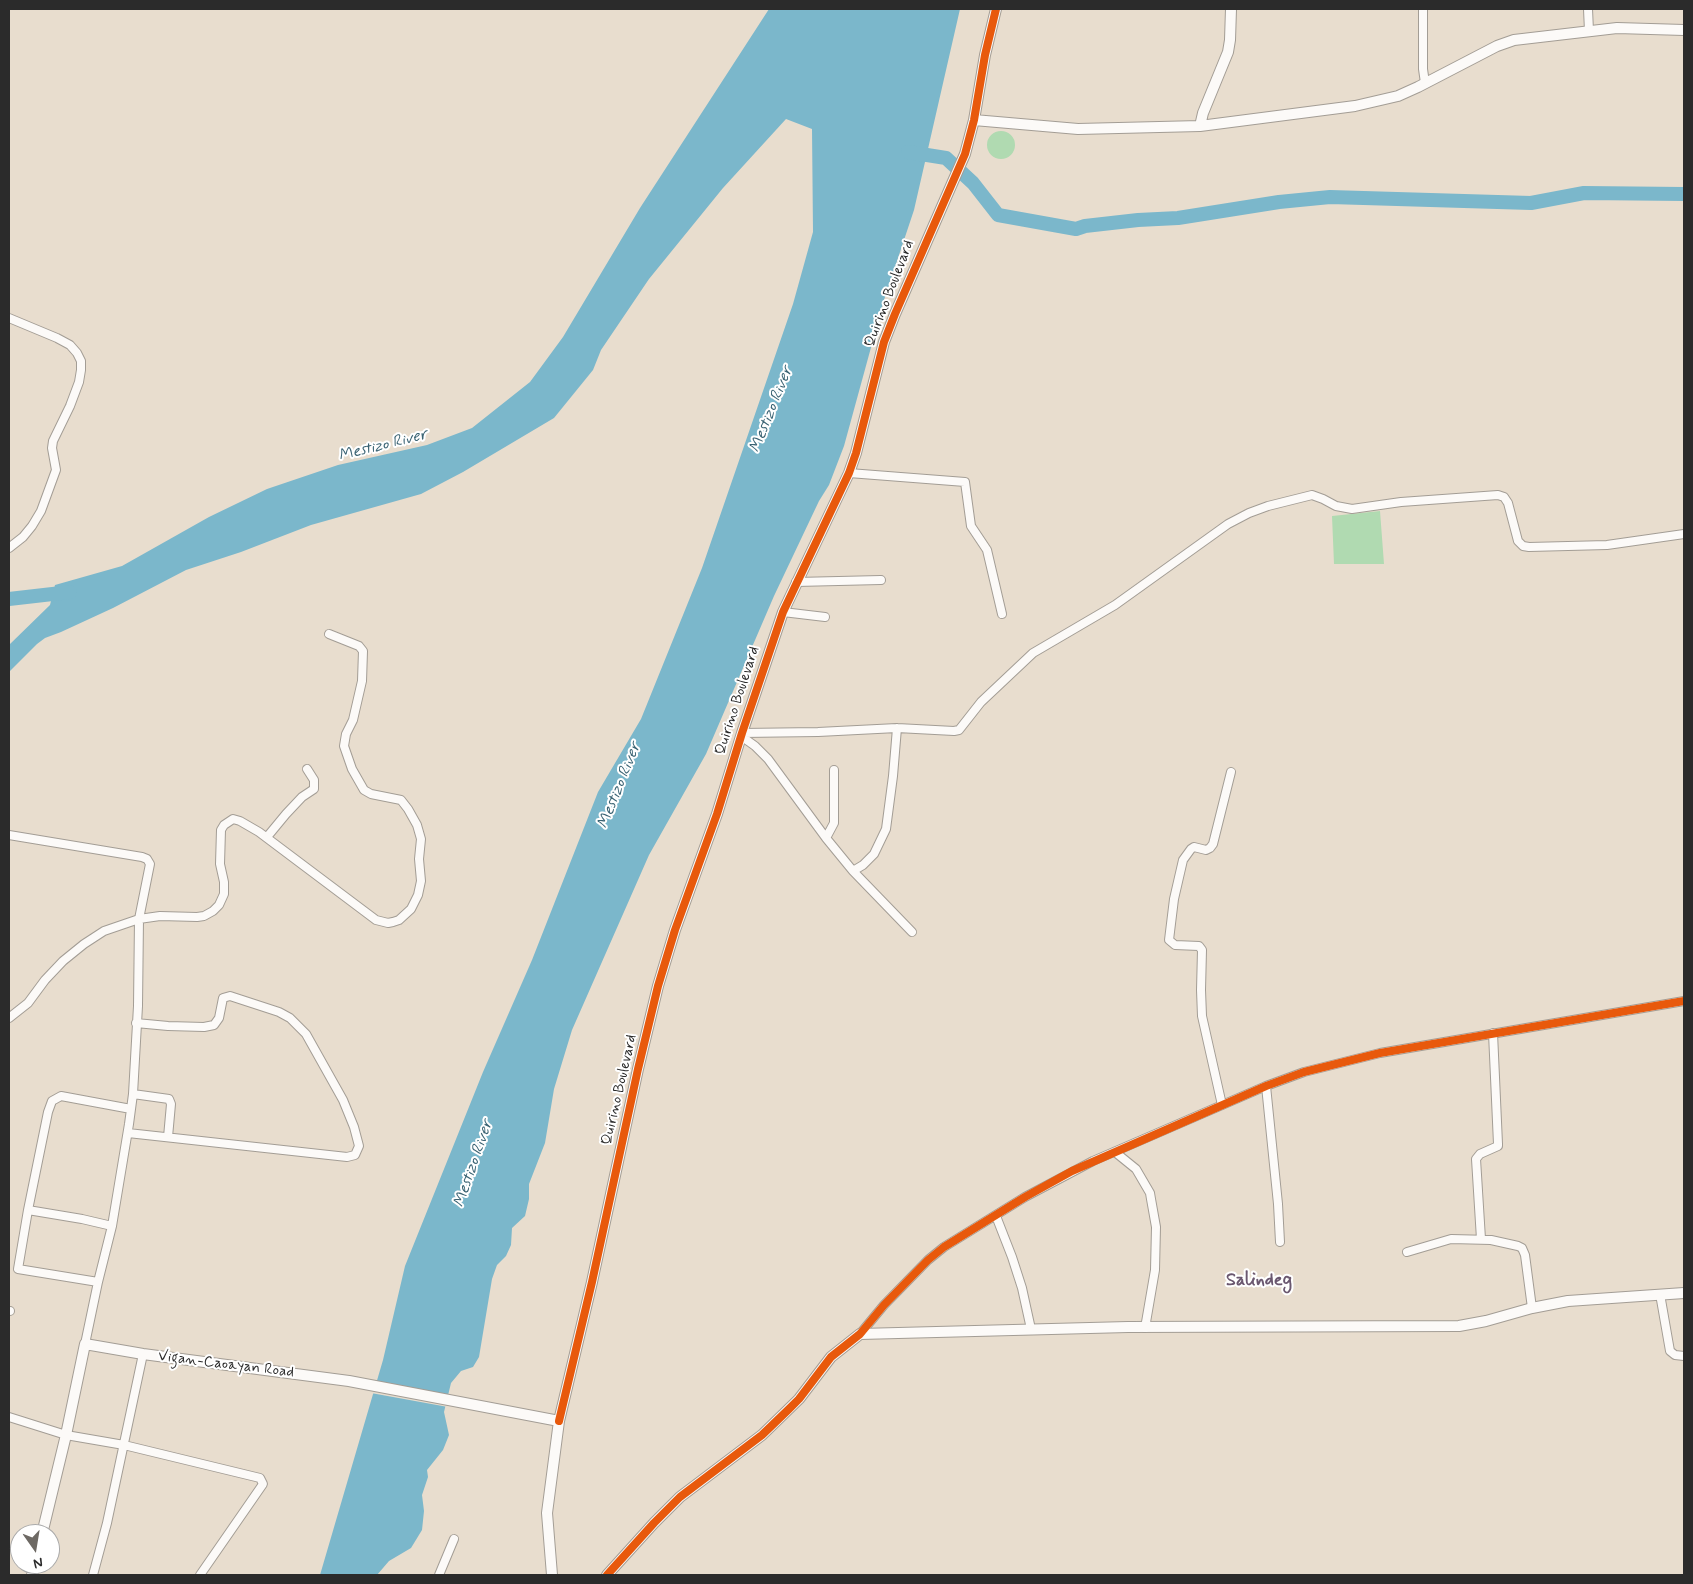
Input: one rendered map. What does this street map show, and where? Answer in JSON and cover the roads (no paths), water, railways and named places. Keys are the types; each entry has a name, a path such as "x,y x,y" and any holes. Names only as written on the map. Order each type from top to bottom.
{"street":[{"name":"Quirino Boulevard","path":"552,1575 547,1513 559,1421 658,986 675,930 717,814 741,735 783,612 849,472 863,427 884,342 965,154 974,120 985,56 996,9"},
{"path":"1200,126 1203,113 1228,52 1231,9"},
{"path":"1422,9 1425,83"},
{"path":"1588,9 1589,31"},
{"path":"974,120 1078,129 1200,126 1355,106 1398,96 1497,46 1514,40 1616,28 1684,30"},
{"path":"9,318 57,338 70,346 77,353 82,370 70,406 53,441 52,448 56,470 41,511 23,537 9,548"},
{"path":"849,472 966,482 971,526 987,550 1002,614"},
{"path":"741,735 897,728 959,730 981,702 1032,653 1115,606 1228,524 1249,512 1312,495 1323,498 1336,506 1352,509 1401,502 1498,495 1504,497 1508,503 1518,541 1524,546 1529,547 1607,544 1684,534"},
{"path":"796,582 881,580"},
{"path":"783,612 824,618"},
{"path":"9,1018 28,1003 45,980 63,961 84,944 104,932 140,916 196,917 204,916 213,911 224,894 224,882 220,864 221,830 228,821 233,819 240,821 267,837 376,920 388,923 399,920 411,909 418,895 421,881 419,859 421,839 417,825 401,800 380,797 364,790 352,769 344,746 346,734 353,720 362,681 363,651 359,646 329,634"},
{"path":"853,871 863,865 874,854 886,830 897,728"},
{"path":"741,735 768,759 826,838 853,871 912,932"},
{"path":"267,837 302,797 314,789 314,780 307,769"},
{"path":"826,838 834,823 834,770"},
{"path":"1222,1105 1202,1016 1202,950 1199,946 1175,945 1169,940 1174,899 1183,860 1194,847 1206,850 1213,844 1231,772"},
{"path":"9,835 147,859 150,864 140,916 133,1094 128,1133 112,1226 44,1524"},
{"path":"128,1133 347,1157 355,1155 359,1146 354,1127 343,1100 306,1034 290,1018 279,1012 230,996 223,998 220,1018 214,1025 204,1027 136,1023"},
{"path":"607,1575 680,1497 762,1435 799,1399 831,1357 860,1334 884,1305 928,1260 944,1247 1025,1197 1064,1176 1222,1105 1304,1072 1380,1053 1684,1001"},
{"path":"1481,1240 1476,1159 1480,1154 1498,1146 1493,1033"},
{"path":"1266,1086 1280,1242"},
{"path":"133,1094 169,1099 171,1104 168,1137"},
{"path":"18,1269 28,1210 48,1112 52,1101 61,1096 131,1109"},
{"path":"1115,1152 1136,1169 1150,1193 1156,1227 1154,1279 1145,1328"},
{"path":"28,1210 112,1226"},
{"path":"996,1216 1022,1288 1031,1329"},
{"path":"1407,1252 1451,1239 1507,1243 1522,1248 1525,1255 1532,1308"},
{"path":"9,1267 98,1282"},
{"path":"860,1334 1031,1329 1459,1326 1568,1301 1684,1293"},
{"path":"1660,1294 1670,1351 1675,1355 1684,1356"},
{"name":"Vigan-Caoayan Road","path":"85,1344 143,1354 350,1382 559,1421"},
{"path":"93,1575 107,1523 143,1354"},
{"path":"9,1417 66,1435 124,1445 254,1476 262,1481 262,1484 200,1575"},
{"path":"439,1575 454,1539"}],"water":[{"path":"769,9 960,9 914,210 884,300 844,446 829,485 819,501 774,596 706,754 649,855 572,1030 554,1089 545,1143 529,1184 529,1199 525,1216 512,1228 511,1245 506,1256 497,1265 492,1279 479,1357 473,1367 461,1371 451,1383 444,1412 449,1435 443,1450 427,1470 428,1477 422,1495 424,1511 422,1530 411,1548 389,1561 377,1575 320,1575 383,1360 405,1266 483,1072 532,960 598,792 641,719 702,568 793,304 813,232 812,129 786,119 723,188 649,279 601,350 593,370 554,418 463,472 421,494 311,525 241,552 186,570 113,608 45,638 9,672 9,645 50,605 55,585 122,566 209,517 267,489 338,465 427,445 472,428 530,382 563,337 640,208"}],"waterway":[{"path":"908,152 946,158 973,183 998,215 1076,229 1085,226 1178,218 1279,202 1330,197 1531,203 1584,193 1684,194"},
{"name":"Mestizo River","path":"9,599 70,592"}],"district":[{"name":"Salindeg","path":"1259,1281"}]}
